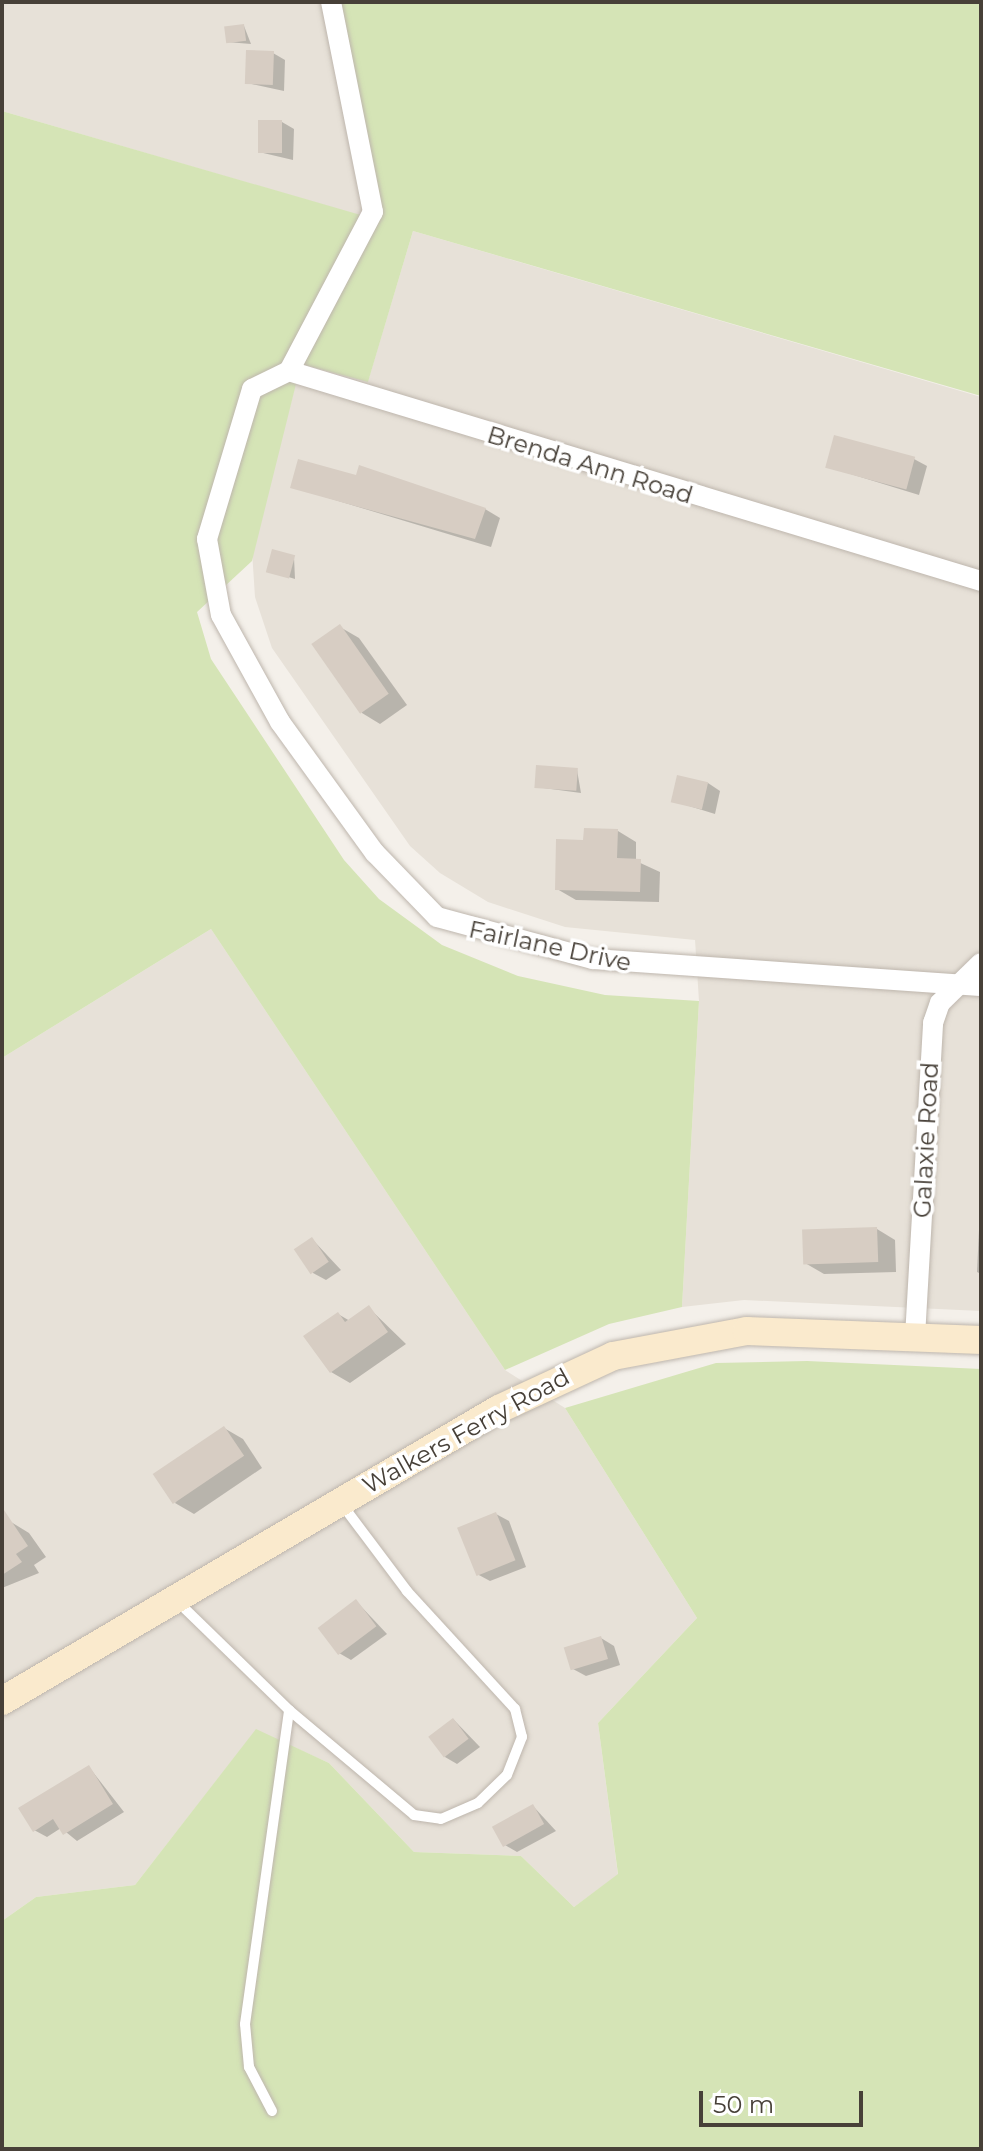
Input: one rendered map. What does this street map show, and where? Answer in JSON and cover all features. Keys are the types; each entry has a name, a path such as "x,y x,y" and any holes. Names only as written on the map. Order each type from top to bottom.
{"street":[{"path":"289,371 373,212 331,2"},
{"name":"Fairlane Drive","path":"289,371 252,389 233,436 207,539 221,615 280,722 375,853 437,917 593,959 971,986"},
{"name":"Brenda Ann Road","path":"289,371 981,581"},
{"name":"Galaxie Road","path":"915,1337 933,1023 940,1003 971,986 981,963"},
{"name":"Walkers Ferry Road","path":"2,1701 340,1501 564,1375 628,1351 747,1331 981,1340"}],"lane":[{"path":"176,1599 289,1710 414,1815 441,1819 478,1803 507,1775 522,1737 515,1709 407,1591 340,1501"},
{"path":"272,2111 249,2067 245,2024 289,1710"}],"shaded area":[{"path":"2,2 338,2 372,219 2,111"},
{"path":"413,231 981,397 981,1311 744,1300 682,1307 699,1001 695,940 565,927 488,902 440,873 410,846 272,648 255,597 252,551 301,364 368,381"},
{"path":"211,929 505,1370 565,1408 697,1618 598,1723 618,1875 574,1907 521,1856 414,1852 329,1763 256,1730 135,1885 36,1897 2,1921 2,1058"}],"green space":[{"path":"338,2 981,2 981,396 413,231 368,382 301,364 252,561 197,612 211,659 344,860 379,899 442,945 518,976 605,995 699,1001 682,1307 609,1324 505,1370 211,929 2,1058 2,111 371,218"},
{"path":"807,1361 981,1369 981,2149 2,2149 2,1921 36,1897 135,1885 256,1729 329,1763 414,1852 521,1856 574,1907 618,1874 598,1723 697,1618 565,1408 716,1363"}],"building":[{"path":"244,24 246,41 226,43 224,26"},
{"path":"246,50 274,51 273,85 245,84"},
{"path":"258,120 282,120 282,153 258,153"},
{"path":"834,435 915,457 906,490 825,468"},
{"path":"298,459 356,475 359,465 486,508 475,539 290,488"},
{"path":"272,549 295,555 289,578 266,572"},
{"path":"340,624 389,694 360,714 311,644"},
{"path":"536,765 578,768 576,791 534,788"},
{"path":"677,775 708,782 702,809 671,802"},
{"path":"584,828 618,829 617,858 641,859 640,892 555,890 556,839 583,840"},
{"path":"877,1227 878,1262 803,1265 802,1230"},
{"path":"312,1237 329,1262 311,1274 294,1249"},
{"path":"369,1305 388,1332 330,1373 303,1336 338,1312 345,1322"},
{"path":"224,1426 244,1456 173,1504 153,1474"},
{"path":"2,1507 28,1546 16,1554 22,1562 2,1575"},
{"path":"496,1512 515,1560 477,1576 457,1528"},
{"path":"356,1599 376,1626 338,1655 318,1628"},
{"path":"601,1636 608,1659 571,1670 564,1647"},
{"path":"453,1718 469,1739 444,1757 428,1737"},
{"path":"89,1765 113,1804 63,1835 53,1819 33,1832 18,1808"},
{"path":"533,1804 544,1824 503,1847 492,1827"}]}
